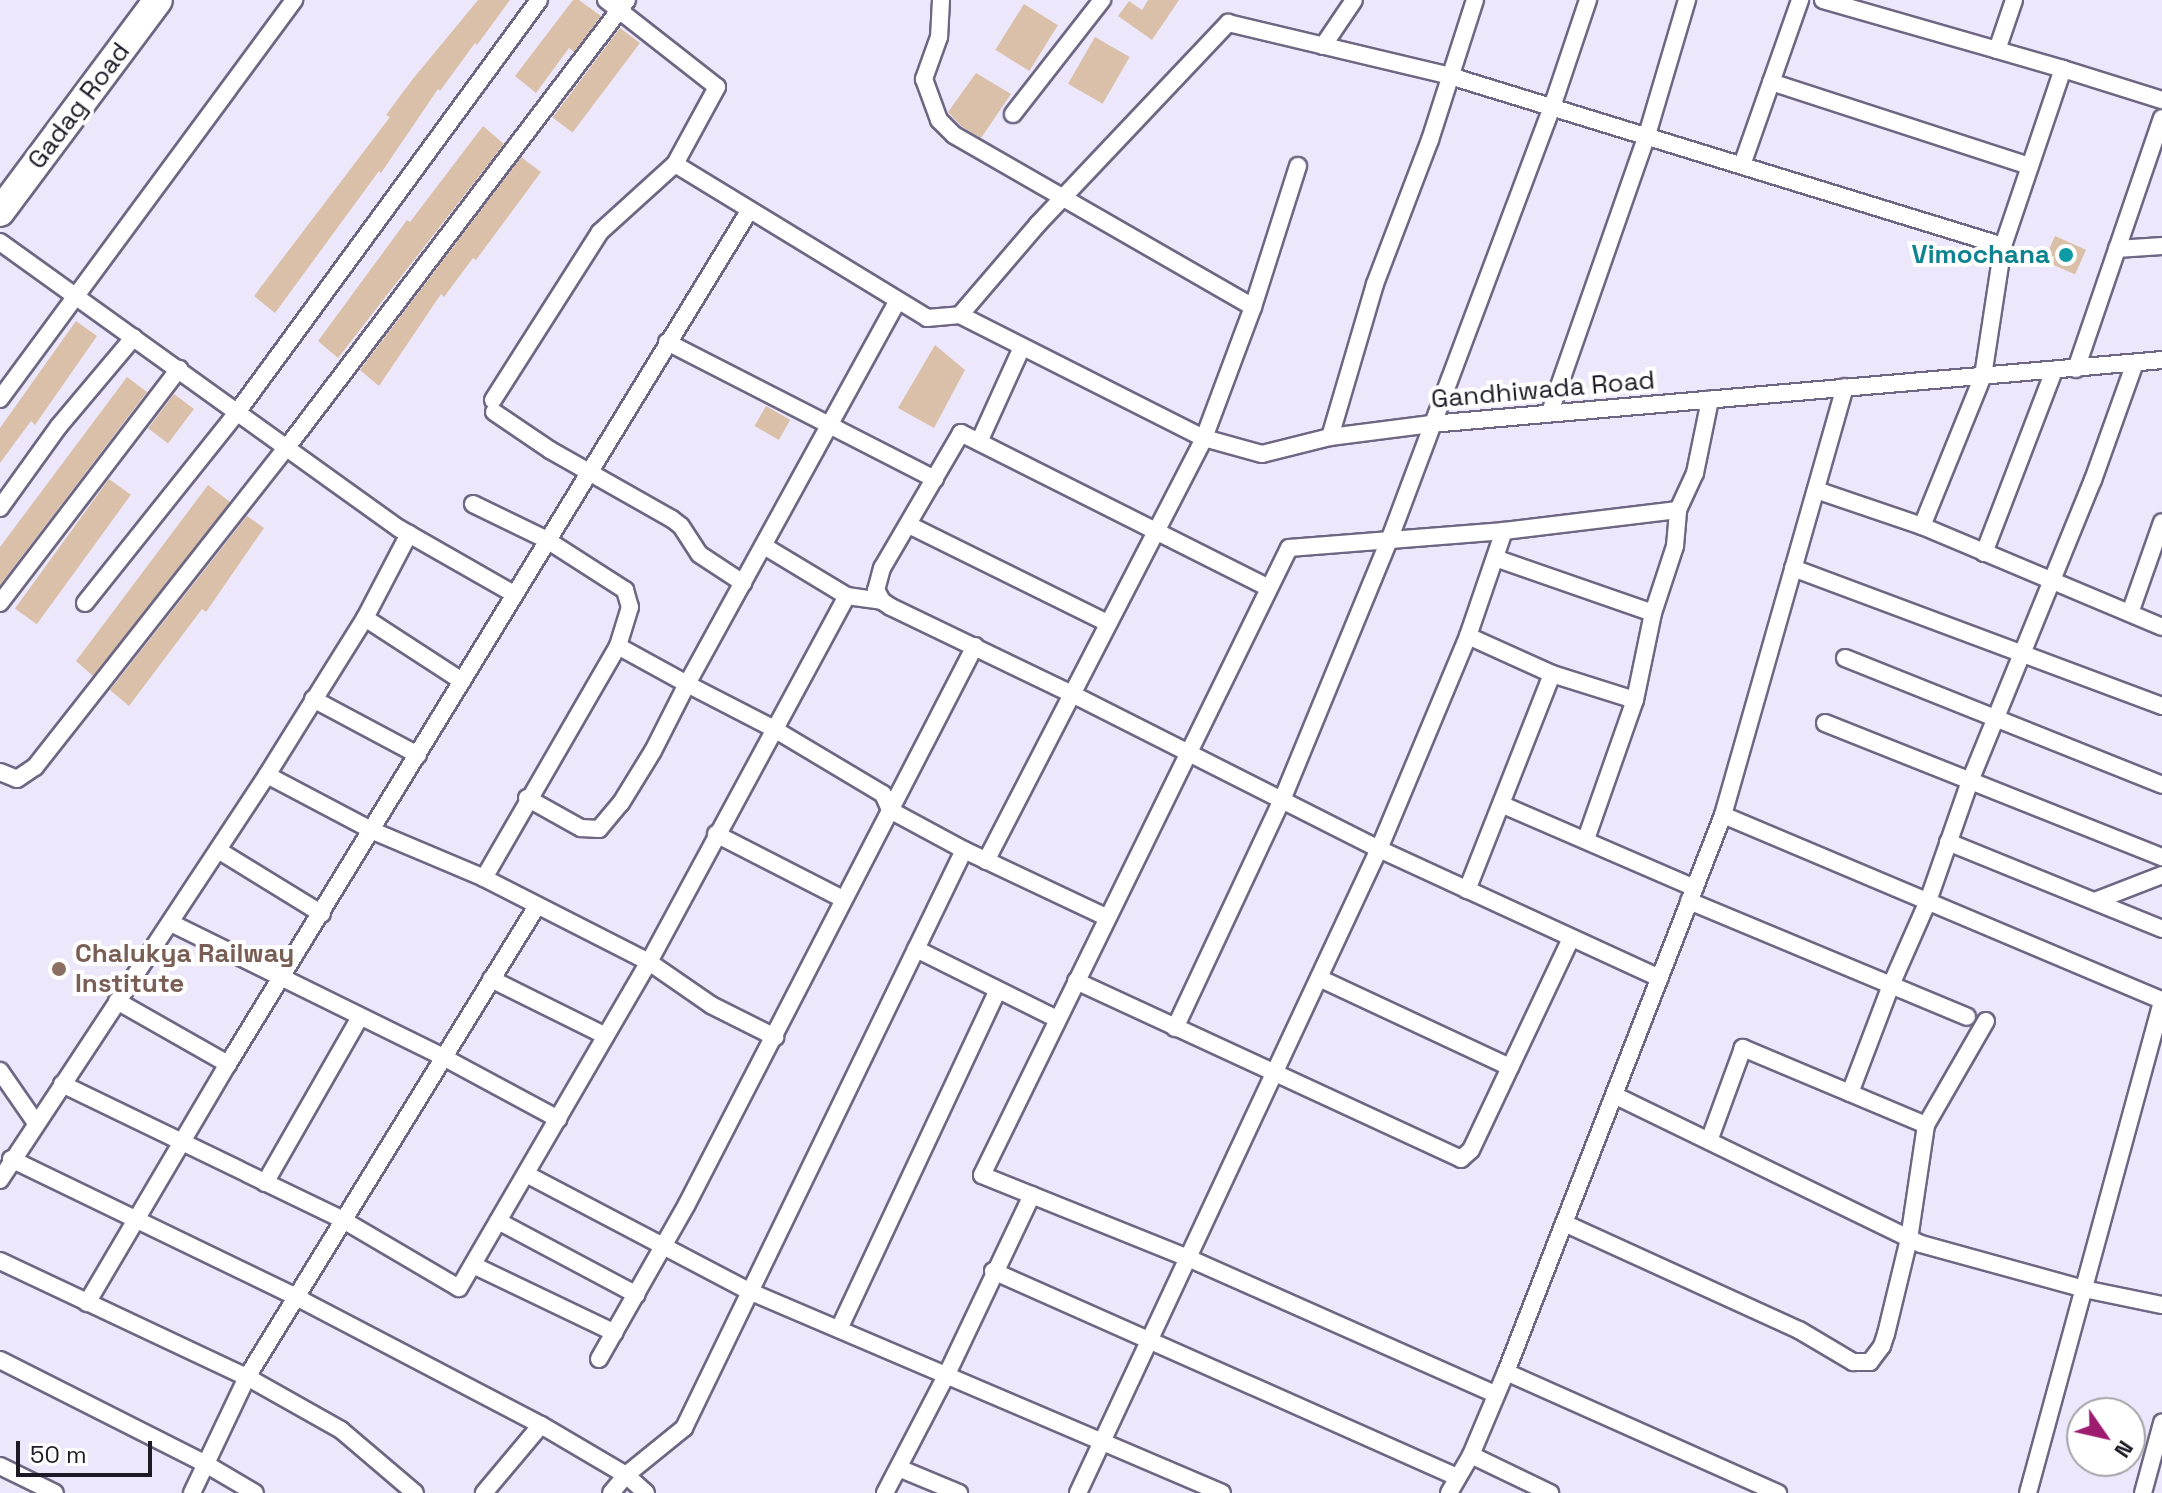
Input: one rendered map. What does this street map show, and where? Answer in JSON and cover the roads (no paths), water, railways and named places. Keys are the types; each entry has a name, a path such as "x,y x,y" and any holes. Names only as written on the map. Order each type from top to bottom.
{"highway":[{"name":"Gadag Road","path":"0,180 134,0"},
{"name":"Gadag Road","path":"0,212 158,0"}],"street":[{"path":"0,399 74,294 294,0"},
{"path":"85,603 238,411 539,0"},
{"path":"941,0 939,37 924,79 939,120 980,152 1253,307"},
{"path":"1013,114 1102,0"},
{"path":"1323,46 1354,0"},
{"path":"1330,437 1375,284 1475,0"},
{"path":"1175,1028 1282,800 1390,538 1552,107 1588,0"},
{"path":"1550,412 1647,135 1687,0"},
{"path":"1742,165 1800,0"},
{"path":"1997,50 2014,0"},
{"path":"1827,1 2162,100"},
{"path":"0,772 17,779 35,767 288,446 618,3 717,87 675,164 600,232 493,406 588,471 672,519 681,526 699,554 743,583"},
{"path":"675,164 927,318 960,315 1063,197 1228,23 1450,76 2003,246"},
{"path":"1922,526 1983,376 2003,246 2063,69"},
{"path":"1771,82 2030,166"},
{"path":"2076,369 2162,118"},
{"path":"986,861 1204,438 1253,307 1298,166"},
{"path":"87,1303 228,1064 749,211"},
{"path":"0,242 409,534 514,594"},
{"path":"2117,249 2162,246"},
{"path":"527,798 581,828 599,829 621,803 653,751 897,302"},
{"name":"Gandhiwada Road","path":"960,315 1204,438 1262,454 1330,437 1431,424 2162,360"},
{"path":"0,508 59,426 134,337"},
{"path":"667,342 935,479"},
{"path":"979,442 1022,347"},
{"path":"1850,1093 1891,985 1928,901 1970,781 2093,480 2135,363"},
{"path":"0,603 179,369"},
{"path":"1984,553 2054,371"},
{"path":"1449,1493 1471,1455 1506,1372 1723,815 1845,387"},
{"path":"1586,839 1635,700 1653,613 1675,546 1678,510 1695,473 1710,400"},
{"path":"882,601 876,590 877,581 961,433 1154,533 1269,588"},
{"path":"1816,490 1922,526 2162,627"},
{"path":"473,504 547,540 625,590 630,607 618,646 527,798 484,878"},
{"path":"1495,1394 1188,1258 982,1175 1289,548 1504,531 1678,510"},
{"path":"2130,613 2162,522"},
{"path":"909,525 1107,623"},
{"path":"1078,1493 1151,1344 1379,849 1468,636 1504,531"},
{"path":"0,1180 267,775 365,618 409,534"},
{"path":"764,546 847,596 882,601 1379,849 1660,978"},
{"path":"1495,558 1653,613"},
{"path":"1793,568 2162,706"},
{"path":"62,1084 343,1220 459,1288 649,962 847,596"},
{"path":"365,618 462,681"},
{"path":"1468,636 1552,674 1635,700"},
{"path":"618,646 774,729 883,794 890,810 986,861 1106,917"},
{"path":"599,1359 663,1249 775,1037 975,646"},
{"path":"1845,658 2162,785"},
{"path":"1467,890 1552,674"},
{"path":"313,699 418,755"},
{"path":"1825,723 2162,857"},
{"path":"267,775 373,831 484,878 649,962 711,1005 775,1037"},
{"path":"1503,805 1586,839 1692,895 1967,1017"},
{"path":"1723,815 2162,1001 2028,1493"},
{"path":"716,834 843,899"},
{"path":"1948,842 2162,929"},
{"path":"218,850 322,914"},
{"path":"611,1493 626,1475 684,1428 964,850"},
{"path":"2095,901 2162,875"},
{"path":"192,1493 247,1377 537,906"},
{"path":"171,923 281,980 443,1057 558,1119"},
{"path":"1076,981 1461,1159 1471,1150 1571,938"},
{"path":"916,949 1057,1019"},
{"path":"1319,978 1510,1067"},
{"path":"491,979 606,1036"},
{"path":"839,1329 998,990"},
{"path":"117,1001 228,1064"},
{"path":"265,1183 360,1017"},
{"path":"1564,1223 1799,1330 1863,1364 1870,1362 1882,1346 1909,1239 1926,1125 1986,1021"},
{"path":"1709,1141 1743,1048 1926,1125"},
{"path":"0,1071 36,1123"},
{"path":"1614,1095 1909,1239 2084,1289 2162,1305"},
{"path":"11,1159 296,1297 541,1425 626,1475 646,1493"},
{"path":"526,1174 663,1249 751,1292 1104,1440 1222,1493"},
{"path":"885,1493 901,1469 993,1271 1032,1195"},
{"path":"498,1221 637,1295"},
{"path":"0,1261 247,1377 341,1430 415,1493"},
{"path":"473,1265 615,1333"},
{"path":"993,1271 1151,1344 1457,1477"},
{"path":"0,1360 204,1463 255,1493"},
{"path":"1506,1372 1778,1493"},
{"path":"2143,1493 2162,1423"},
{"path":"484,1493 541,1425"},
{"path":"1471,1455 1550,1493"},
{"path":"0,1466 50,1492"},
{"path":"901,1469 959,1493"}],"place":[{"name":"Vimochana","path":"2066,255"},
{"name":"Chalukya Railway Institute","path":"59,969"}]}
